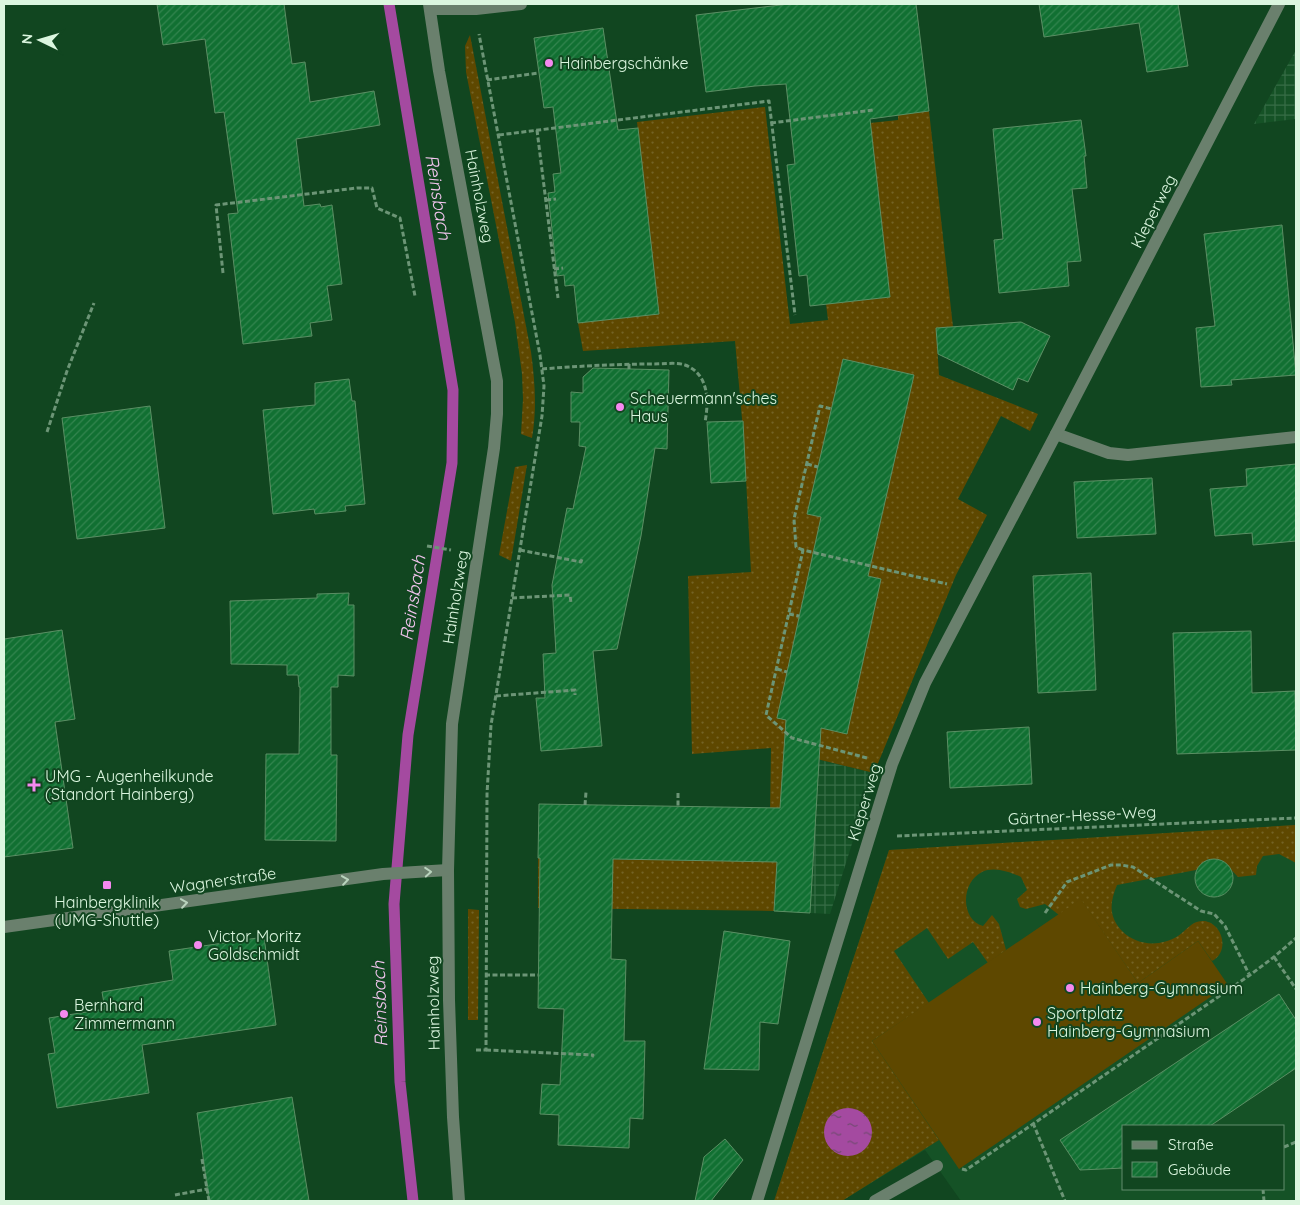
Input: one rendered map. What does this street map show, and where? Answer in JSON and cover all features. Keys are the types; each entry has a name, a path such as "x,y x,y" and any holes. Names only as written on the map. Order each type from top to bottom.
{"street":[{"path":"430,6 476,10 521,4"},
{"name":"Kleperweg","path":"757,1201 892,764 925,683 1279,4"},
{"name":"Hainholzweg","path":"430,6 440,71 497,381 494,448 452,724 448,870 451,1059 459,1201"},
{"path":"1056,434 1109,454 1128,455 1296,437"},
{"name":"Wagnerstraße","path":"4,927 383,874 448,870"},
{"path":"875,1201 937,1166"}],"path":[{"path":"488,80 539,73"},
{"path":"499,135 769,101 795,315"},
{"path":"771,123 872,110"},
{"path":"537,130 558,298"},
{"path":"223,273 216,205 356,188 372,188 377,208 400,218 415,296"},
{"path":"546,200 556,199"},
{"path":"554,269 563,268"},
{"path":"46,432 67,371 94,303"},
{"path":"542,368 600,364 684,364 698,374 707,390 708,400 705,422"},
{"path":"629,364 629,369"},
{"path":"832,409 820,406 794,518 796,547 974,590"},
{"path":"807,464 818,467"},
{"path":"428,546 446,549"},
{"path":"520,550 581,562 582,559"},
{"path":"803,550 766,715 792,738 892,764"},
{"path":"512,598 570,595 571,603"},
{"path":"789,614 799,616"},
{"path":"777,669 787,672"},
{"path":"496,696 575,690 575,695"},
{"path":"586,792 586,805"},
{"path":"678,793 678,806"},
{"name":"Gärtner-Hesse-Weg","path":"869,838 1296,818"},
{"path":"1045,913 1067,882 1111,866 1133,867 1201,911 1214,914 1225,926 1250,975"},
{"path":"937,1166 966,1170 1250,975 1274,958 1296,938"},
{"path":"1274,958 1296,989"},
{"path":"485,975 538,975"},
{"path":"486,1050 592,1055 592,1057"},
{"path":"1033,1123 1065,1201"},
{"path":"202,1159 209,1201"},
{"path":"175,1194 207,1189"}],"shaded area":[{"path":"470,35 531,352 535,395 535,417 532,438 521,434 522,374 515,322 466,72 465,46"},
{"path":"1296,50 1296,119 1254,124"},
{"path":"765,107 790,324 828,320 826,304 890,297 870,123 898,120 898,115 929,111 953,327 936,328 939,375 1038,414 1030,431 1001,416 958,499 987,515 956,575 874,773 784,751 774,911 538,908 538,858 723,861 770,816 771,748 692,754 688,576 751,572 744,441 735,341 583,351 578,323 648,220 637,122"},
{"path":"527,465 511,561 499,555 515,467"},
{"path":"784,757 820,760 874,773 830,914 774,911"},
{"name":"Hainberg-Gymnasium","path":"1295,825 1296,1201 961,1201 925,1150 842,1201 774,1201 889,850"},
{"path":"1295,825 1296,863 1279,854 1263,856 1257,866 1256,875 1238,877 1222,860 1208,859 1196,870 1117,885 1113,897 1112,914 1122,931 1135,940 1156,943 1171,940 1200,921 1211,923 1220,932 1222,938 1221,951 1218,957 1212,961 1198,941 1138,983 1081,900 1059,915 1045,904 1026,909 1020,907 1017,899 1027,890 1021,877 1007,872 987,870 975,877 967,892 967,908 970,916 975,922 983,926 992,915 999,924 1006,950 988,963 973,942 948,959 927,928 894,951 929,1003 872,1041 939,1140 842,1201 774,1201 889,850"},
{"name":"Sportplatz Hainberg-Gymnasium","path":"1081,899 1138,983 1198,941 1228,985 959,1169 872,1041"},
{"path":"468,909 479,910 478,1020 468,1020"}],"water":[{"path":"843,1108 853,1108 862,1112 868,1118 872,1132 868,1146 862,1152 853,1156 843,1156 834,1152 828,1146 824,1137 824,1127 828,1118 834,1112"}],"building":[{"path":"157,4 284,4 292,64 305,62 310,102 374,91 380,125 296,139 304,206 320,204 321,207 332,205 342,284 327,286 332,320 310,323 312,336 243,344 228,214 238,213 224,112 215,113 205,39 163,45"},
{"path":"789,4 916,4 929,111 870,119 890,297 810,306 807,275 799,276 787,165 795,164 786,84 706,92 696,15"},
{"path":"1039,4 1178,4 1188,66 1147,72 1139,23 1044,37"},
{"path":"603,28 618,130 638,128 659,314 578,323 574,285 565,286 564,275 557,276 548,193 555,192 553,174 561,173 553,107 544,108 534,38"},
{"path":"1081,120 1086,156 1084,156 1087,188 1072,189 1081,261 1067,262 1069,286 999,293 994,240 1003,239 993,129"},
{"path":"1282,225 1296,375 1231,380 1232,385 1201,387 1196,328 1215,326 1204,234"},
{"path":"1021,322 1050,336 1028,382 1018,378 1013,390 938,354 936,328"},
{"path":"843,359 914,375 868,576 881,579 847,734 821,728 810,913 774,911 777,862 613,859 611,959 626,960 624,1041 645,1041 643,1119 630,1118 629,1148 558,1145 559,1115 540,1114 542,1084 560,1085 564,1009 538,1008 539,804 780,808 786,720 777,718 821,517 807,514"},
{"path":"593,368 669,370 667,449 655,448 641,536 617,649 593,651 602,746 541,751 536,698 545,698 543,654 556,653 552,585 567,508 573,509 586,447 579,446 580,422 571,422 571,392 583,393 583,377"},
{"path":"349,379 352,401 355,401 365,504 345,506 346,511 315,514 314,509 273,514 263,410 315,405 315,383"},
{"path":"150,406 165,528 77,539 62,418"},
{"path":"743,421 746,481 711,483 707,422"},
{"path":"1296,464 1296,541 1253,545 1252,533 1215,536 1210,489 1247,486 1246,469"},
{"path":"1152,478 1156,534 1077,538 1074,482"},
{"path":"1091,573 1096,690 1038,693 1033,576"},
{"path":"349,593 348,605 354,605 354,676 338,675 338,687 331,687 331,755 337,755 336,841 265,840 266,754 299,754 300,687 298,675 287,675 287,665 231,664 230,601 317,598 317,594"},
{"name":"UMG - Augenheilkunde (Standort Hainberg)","path":"62,630 75,719 55,722 73,848 4,857 4,639"},
{"path":"1251,631 1252,693 1295,691 1296,750 1177,754 1173,633"},
{"path":"1029,727 1032,784 950,788 947,732"},
{"path":"1214,859 1227,865 1233,878 1227,891 1214,897 1201,891 1195,878 1201,865"},
{"path":"724,931 790,941 778,1024 760,1022 759,1070 704,1069"},
{"path":"264,937 276,1025 142,1045 149,1093 57,1108 48,1054 55,1053 49,1018 105,1009 102,992 173,980 169,951"},
{"path":"1279,994 1296,1020 1296,1068 1211,1125 1122,1125 1122,1168 1080,1170 1060,1140"},
{"path":"292,1097 309,1201 209,1201 197,1113"},
{"path":"725,1139 743,1160 711,1201 695,1201 704,1157"}],"waterway":[{"name":"Reinsbach","path":"389,4 453,390 452,463 408,735 394,904 400,1082 413,1201"}],"place":[{"name":"Hainbergschänke","path":"549,63"},
{"name":"Scheuermann'sches Haus","path":"620,407"},
{"name":"UMG - Augenheilkunde (Standort Hainberg)","path":"34,785"},
{"name":"Hainbergklinik (UMG-Shuttle)","path":"107,885"},
{"name":"Victor Moritz Goldschmidt","path":"198,945"},
{"name":"Hainberg-Gymnasium","path":"1070,988"},
{"name":"Bernhard Zimmermann","path":"64,1014"},
{"name":"Sportplatz Hainberg-Gymnasium","path":"1037,1022"}]}
